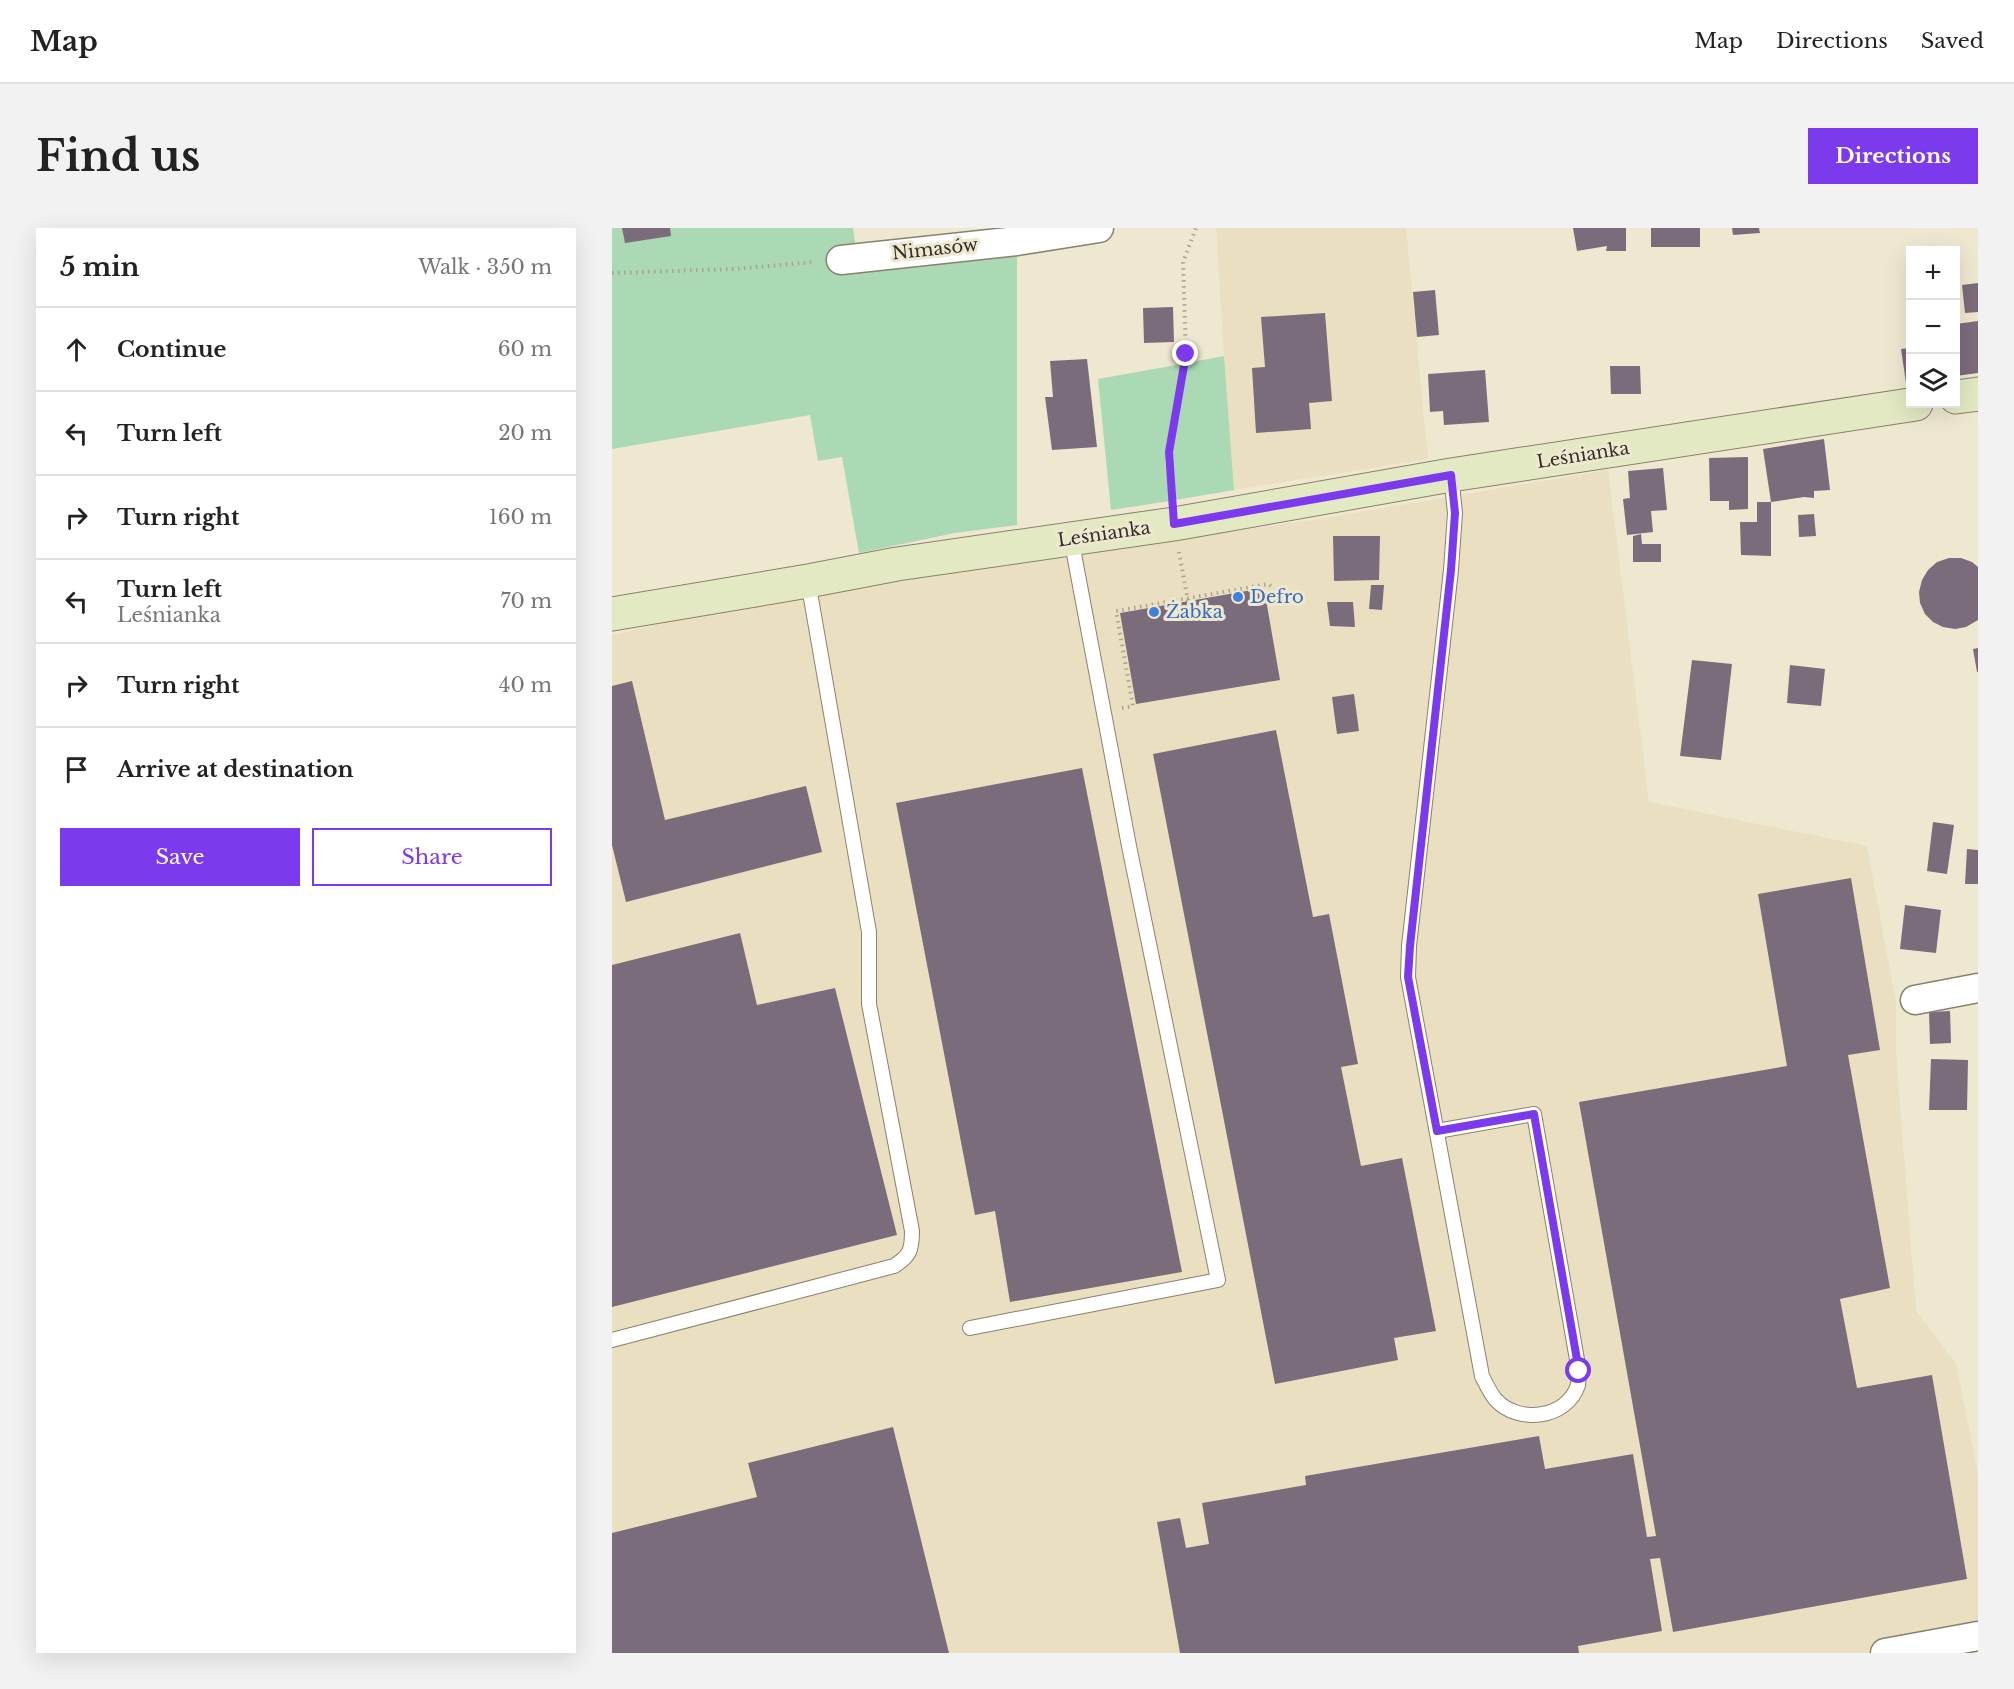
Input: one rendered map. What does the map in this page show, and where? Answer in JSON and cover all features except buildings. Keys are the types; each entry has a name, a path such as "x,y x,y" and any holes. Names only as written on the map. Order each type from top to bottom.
{"street":[{"name":"Nimasów","path":"841,260 1017,241 1099,228"},
{"path":"1960,397 1978,394"},
{"name":"Leśnianka","path":"612,614 897,564 1071,538 1176,535 1451,475 1906,406"},
{"path":"1915,1000 1978,988"},
{"path":"1885,1653 1978,1636"}],"lane":[{"path":"1437,1131 1534,1114 1579,1371 1578,1385 1570,1397 1560,1407 1548,1413 1534,1416 1507,1409 1496,1400 1482,1376 1408,977 1451,570 1455,513 1451,475"},
{"path":"970,1328 1218,1280 1129,846 1071,538"},
{"path":"612,1340 894,1266 907,1258 912,1245 912,1231 869,1004 869,932 808,581"}],"path":[{"path":"1188,600 1176,535 1169,452 1186,354 1183,262 1196,228"},
{"path":"612,273 733,269 841,260"},
{"path":"1104,712 1133,706 1116,611 1268,584 1274,588"}],"shaded area":[{"path":"1216,228 1406,228 1428,459 1234,490"},
{"path":"1608,470 1649,802 1867,846 1896,1003 1896,1052 1916,1310 1956,1364 1978,1473 1978,1636 1885,1653 612,1653 612,635 771,598 1318,519"}],"green space":[{"path":"612,228 853,228 858,263 1017,244 1017,525 955,533 859,553 842,457 818,461 810,415 612,449"},
{"path":"1224,356 1234,490 1175,500 1171,455 1187,363"},
{"path":"1182,364 1165,462 1170,501 1111,510 1098,379"}],"place":[{"name":"Defro","path":"1238,597"},
{"name":"Żabka","path":"1154,612"}],"route":[{"path":"1186,354 1169,452 1174,524 1451,475 1455,513 1451,570 1408,977 1437,1131 1534,1114 1579,1371"}]}
